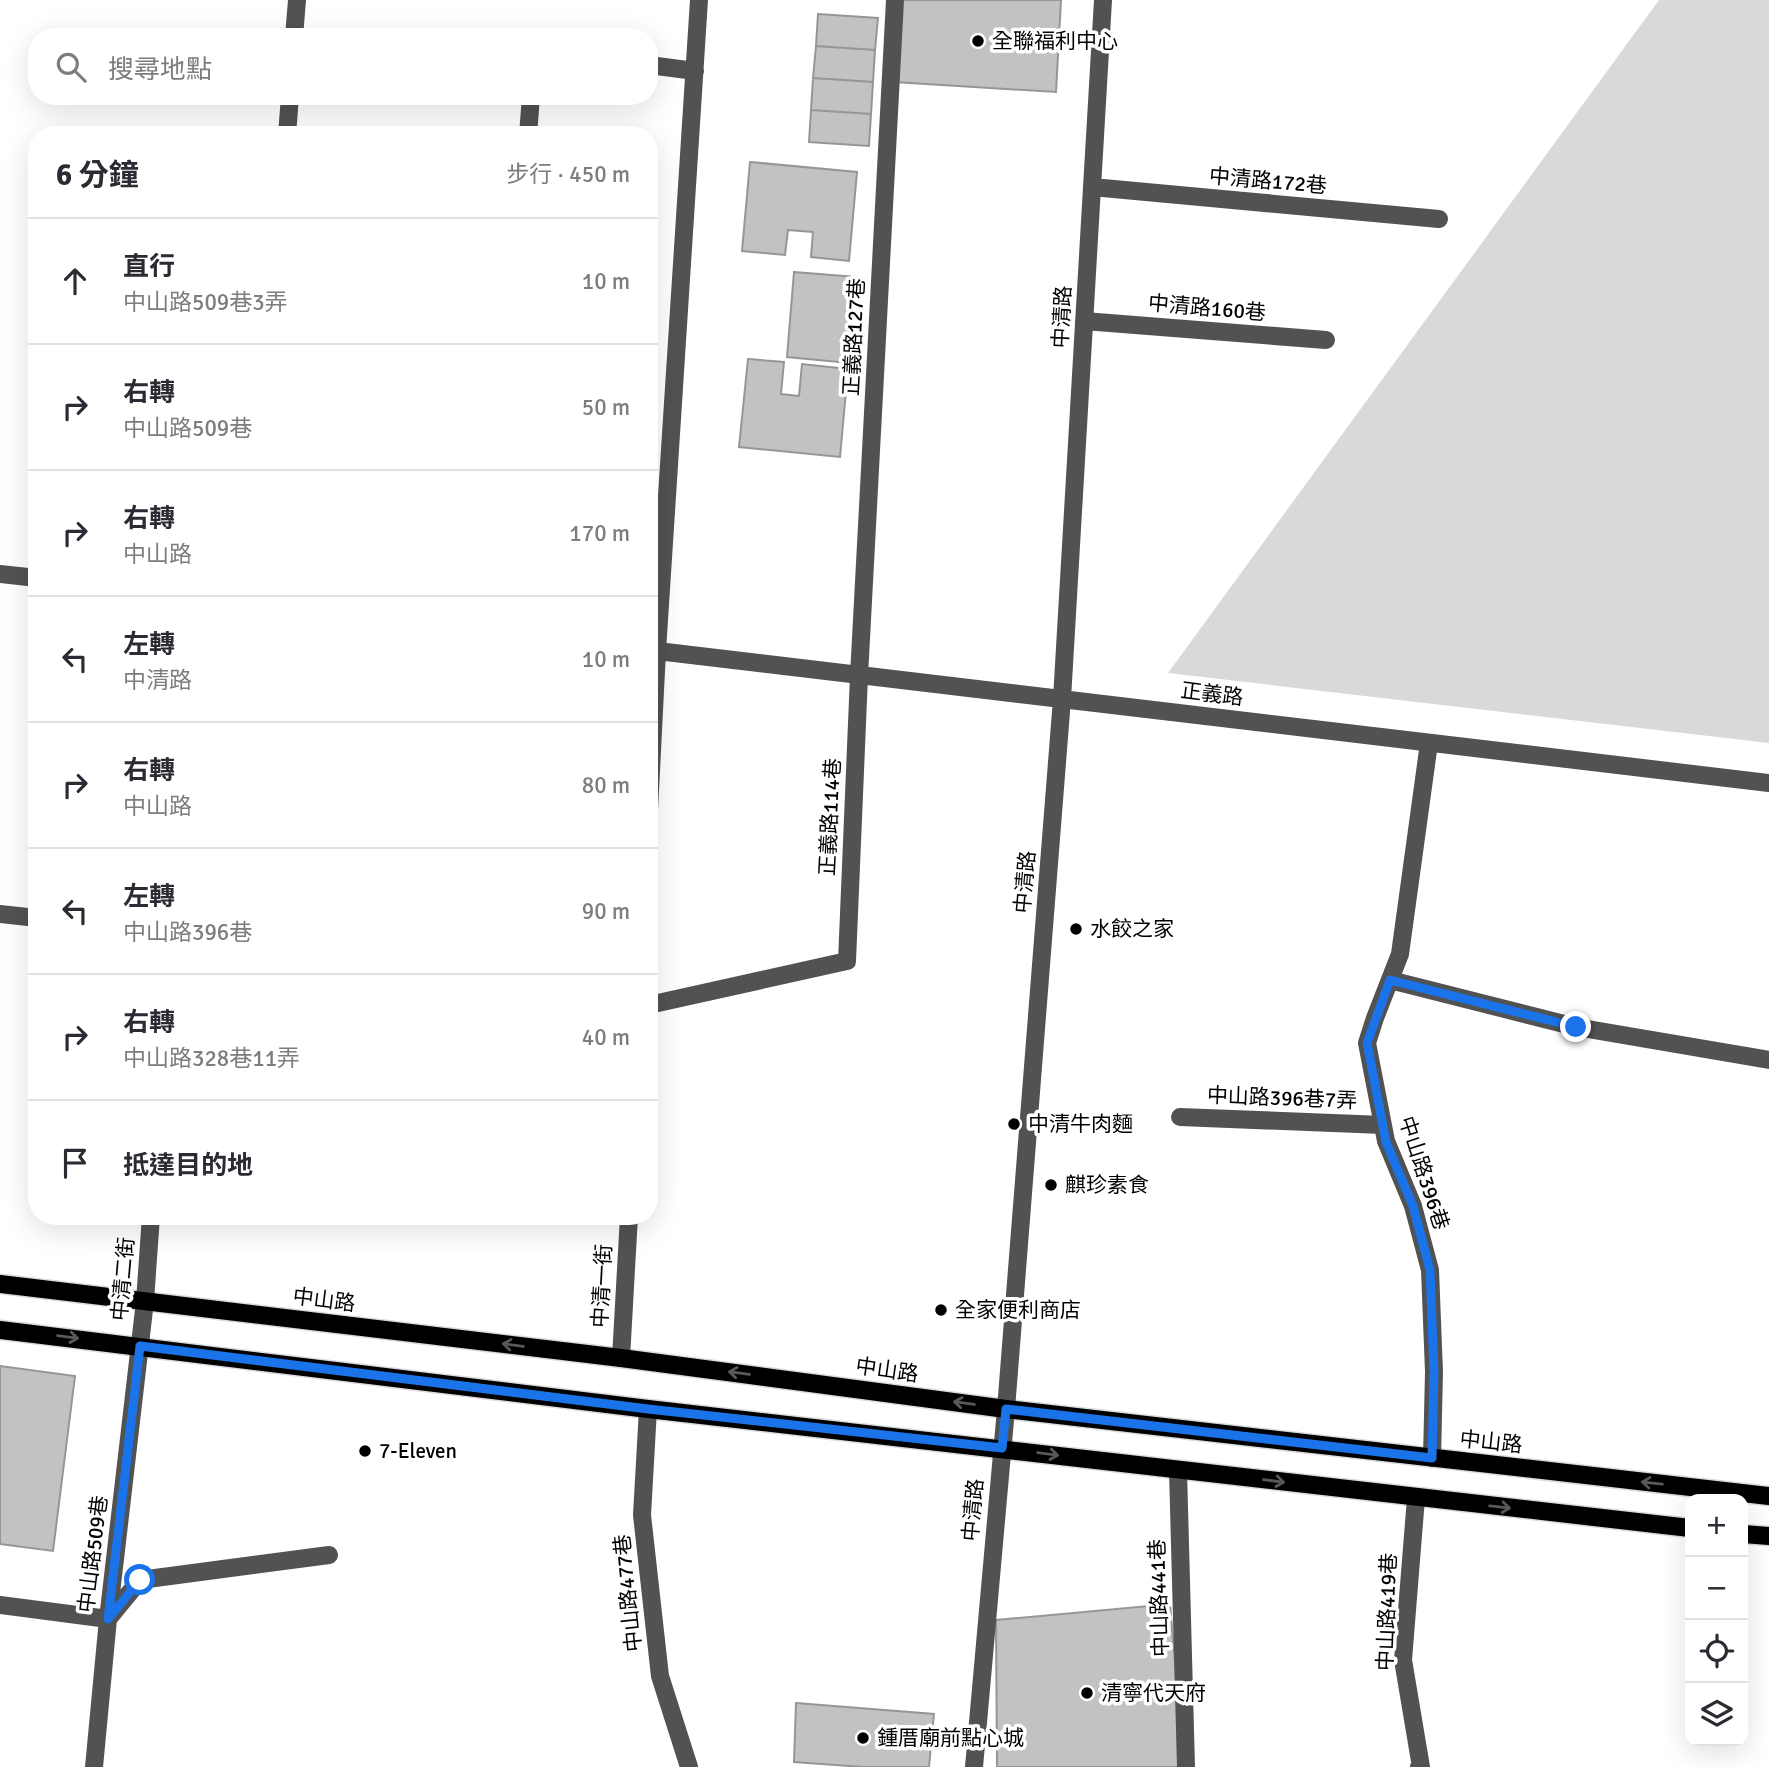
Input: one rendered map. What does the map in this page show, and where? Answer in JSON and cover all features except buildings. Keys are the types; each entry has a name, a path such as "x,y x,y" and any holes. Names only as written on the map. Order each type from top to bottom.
{"main road":[{"name":"中山路","path":"0,1283 621,1358 1006,1409 1769,1496"},
{"path":"0,1330 648,1409 1685,1527"},
{"path":"1748,1534 1769,1536"}],"street":[{"path":"295,28 297,0"},
{"path":"658,582 699,0"},
{"name":"正義路127巷","path":"859,676 895,0"},
{"name":"中清路","path":"974,1767 1006,1409 1062,699 1103,0"},
{"path":"658,66 695,71"},
{"path":"288,126 289,105"},
{"path":"529,126 530,105"},
{"name":"中清路172巷","path":"1092,187 1439,219"},
{"name":"中清路160巷","path":"1084,321 1326,340"},
{"path":"0,574 28,577"},
{"name":"正義路","path":"658,652 1769,783"},
{"name":"正義路114巷","path":"658,1003 846,961 859,676"},
{"name":"中山路396巷","path":"1429,743 1400,954 1367,1043 1386,1142 1413,1206 1430,1270 1434,1372 1432,1458"},
{"path":"0,914 28,917"},
{"path":"1390,980 1576,1027 1769,1060"},
{"name":"中山路396巷7弄","path":"1180,1117 1383,1125"},
{"name":"中清二街","path":"140,1346 150,1225"},
{"name":"中清一街","path":"621,1358 628,1225"},
{"name":"中山路509巷","path":"94,1767 108,1619 140,1346"},
{"name":"中山路477巷","path":"648,1409 642,1515 660,1676 688,1767"},
{"name":"中山路441巷","path":"1178,1470 1186,1767"},
{"name":"中山路419巷","path":"1416,1498 1404,1660 1419,1767"},
{"path":"0,1605 108,1619 140,1580 329,1555"}],"shaded area":[{"path":"1659,0 1769,0 1769,743 1168,673"}],"place":[{"name":"全聯福利中心","path":"978,41"},
{"name":"水餃之家","path":"1076,929"},
{"name":"中清牛肉麵","path":"1014,1124"},
{"name":"麒珍素食","path":"1051,1185"},
{"name":"全家便利商店","path":"941,1310"},
{"name":"7-Eleven","path":"365,1451"},
{"name":"清寧代天府","path":"1087,1693"},
{"name":"鍾厝廟前點心城","path":"863,1738"}],"route":[{"path":"140,1580 108,1619 140,1346 648,1409 1002,1448 1006,1409 1432,1458 1434,1372 1430,1270 1413,1206 1386,1142 1367,1043 1375,1018 1390,980 1576,1027"}]}
